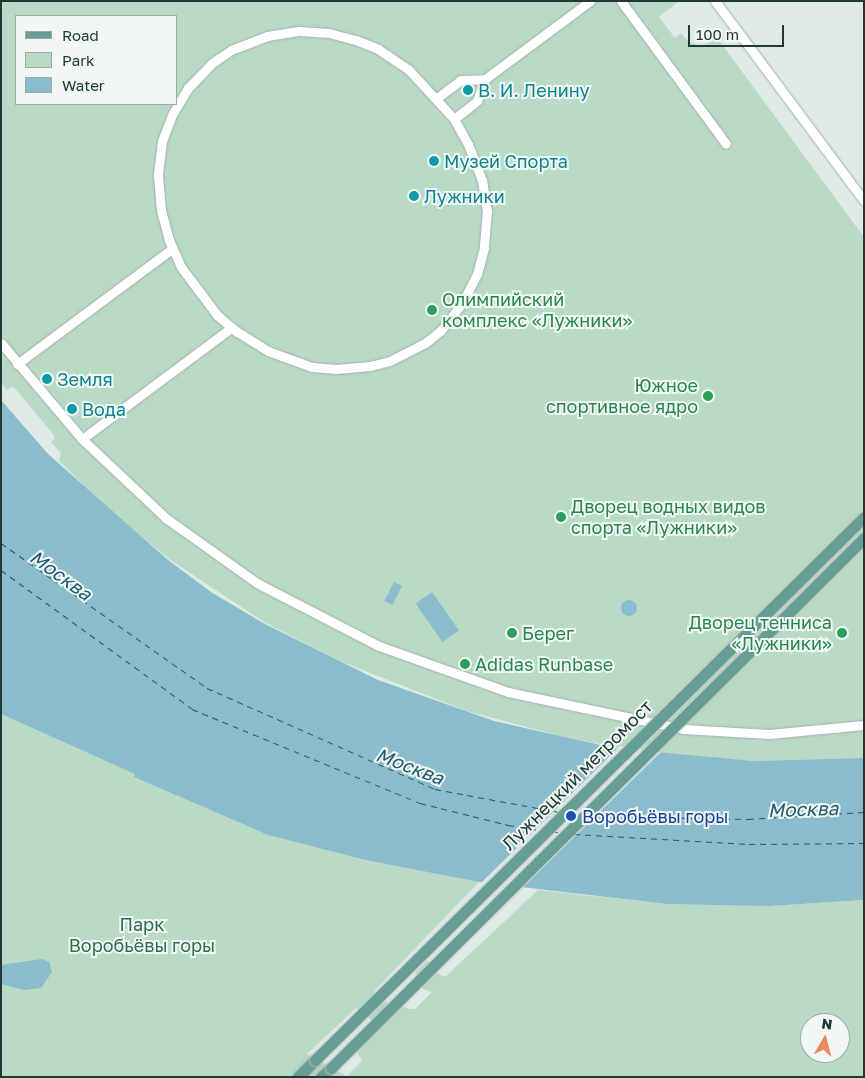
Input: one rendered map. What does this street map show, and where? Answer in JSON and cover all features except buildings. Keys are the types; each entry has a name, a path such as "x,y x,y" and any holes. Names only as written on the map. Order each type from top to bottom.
{"main road":[{"name":"Лужнецкий метромост","path":"298,1077 864,517"},
{"name":"Лужнецкий метромост","path":"321,1077 864,538"}],"street":[{"path":"437,98 460,81 485,79 590,1"},
{"path":"621,1 726,144"},
{"path":"715,1 864,201"},
{"path":"315,31 344,36 391,57 437,98 454,119 480,175 487,228 484,248 473,284 459,309 440,331 425,343 390,361 336,369 312,366 279,356 231,328 216,315 168,252 158,192 163,136 188,88 203,72 231,50 282,32 315,31"},
{"path":"454,119 477,101 485,79"},
{"path":"17,364 168,252"},
{"path":"82,440 231,328"},
{"path":"1,343 82,440 148,503 238,571 336,626 431,667 520,696 684,729 769,734 864,725"}],"green space":[{"name":"Олимпийский комплекс «Лужники»","path":"1,1 679,1 659,17 675,38 681,33 689,42 700,46 718,39 864,237 864,758 753,761 655,754 568,738 467,711 340,661 264,622 169,559 105,506 59,461 61,453 51,442 55,438 53,434 13,386 7,390 1,383"},
{"name":"Парк Воробьёвы горы","path":"1,714 136,774 134,777 268,835 365,860 479,882 374,991 378,1000 411,1009 415,1009 432,992 423,989 415,980 416,972 427,961 440,967 437,973 445,977 538,890 667,904 769,906 864,900 864,1077 1,1077","holes":["356,1008 379,1025 356,1050 362,1061 347,1076 307,1054"]}],"water":[{"name":"Москва","path":"1,400 48,454 168,560 211,592 263,623 378,680 494,721 614,748 753,761 864,758 864,900 769,906 667,904 479,882 365,860 268,835 134,777 135,774 1,714"},
{"path":"394,582 402,586 392,605 384,601"},
{"path":"432,592 459,631 443,642 416,603"},
{"path":"626,600 632,600 637,605 635,614 626,616 621,611 621,605"},
{"path":"42,959 49,962 52,972 41,988 24,990 1,984 1,965"}],"pier":[{"path":"620,746 661,752 520,890 480,884"}],"ferry route":[{"path":"1,543 207,688 435,789 559,812"},
{"path":"1,570 192,709 420,803 508,825 541,830"},
{"path":"592,816 748,819 864,812"},
{"path":"552,831 561,833"},
{"path":"574,834 749,844 864,843"}],"place":[{"name":"В. И. Ленину","path":"468,90"},
{"name":"Музей Спорта","path":"434,161"},
{"name":"Лужники","path":"414,196"},
{"name":"Олимпийский комплекс «Лужники»","path":"432,310"},
{"name":"Земля","path":"47,379"},
{"name":"Южное спортивное ядро","path":"708,396"},
{"name":"Вода","path":"72,409"},
{"name":"Дворец водных видов спорта «Лужники»","path":"561,517"},
{"name":"Берег","path":"512,633"},
{"name":"Дворец тенниса «Лужники»","path":"842,633"},
{"name":"Adidas Runbase","path":"465,664"},
{"name":"Воробьёвы горы","path":"571,816"}]}
